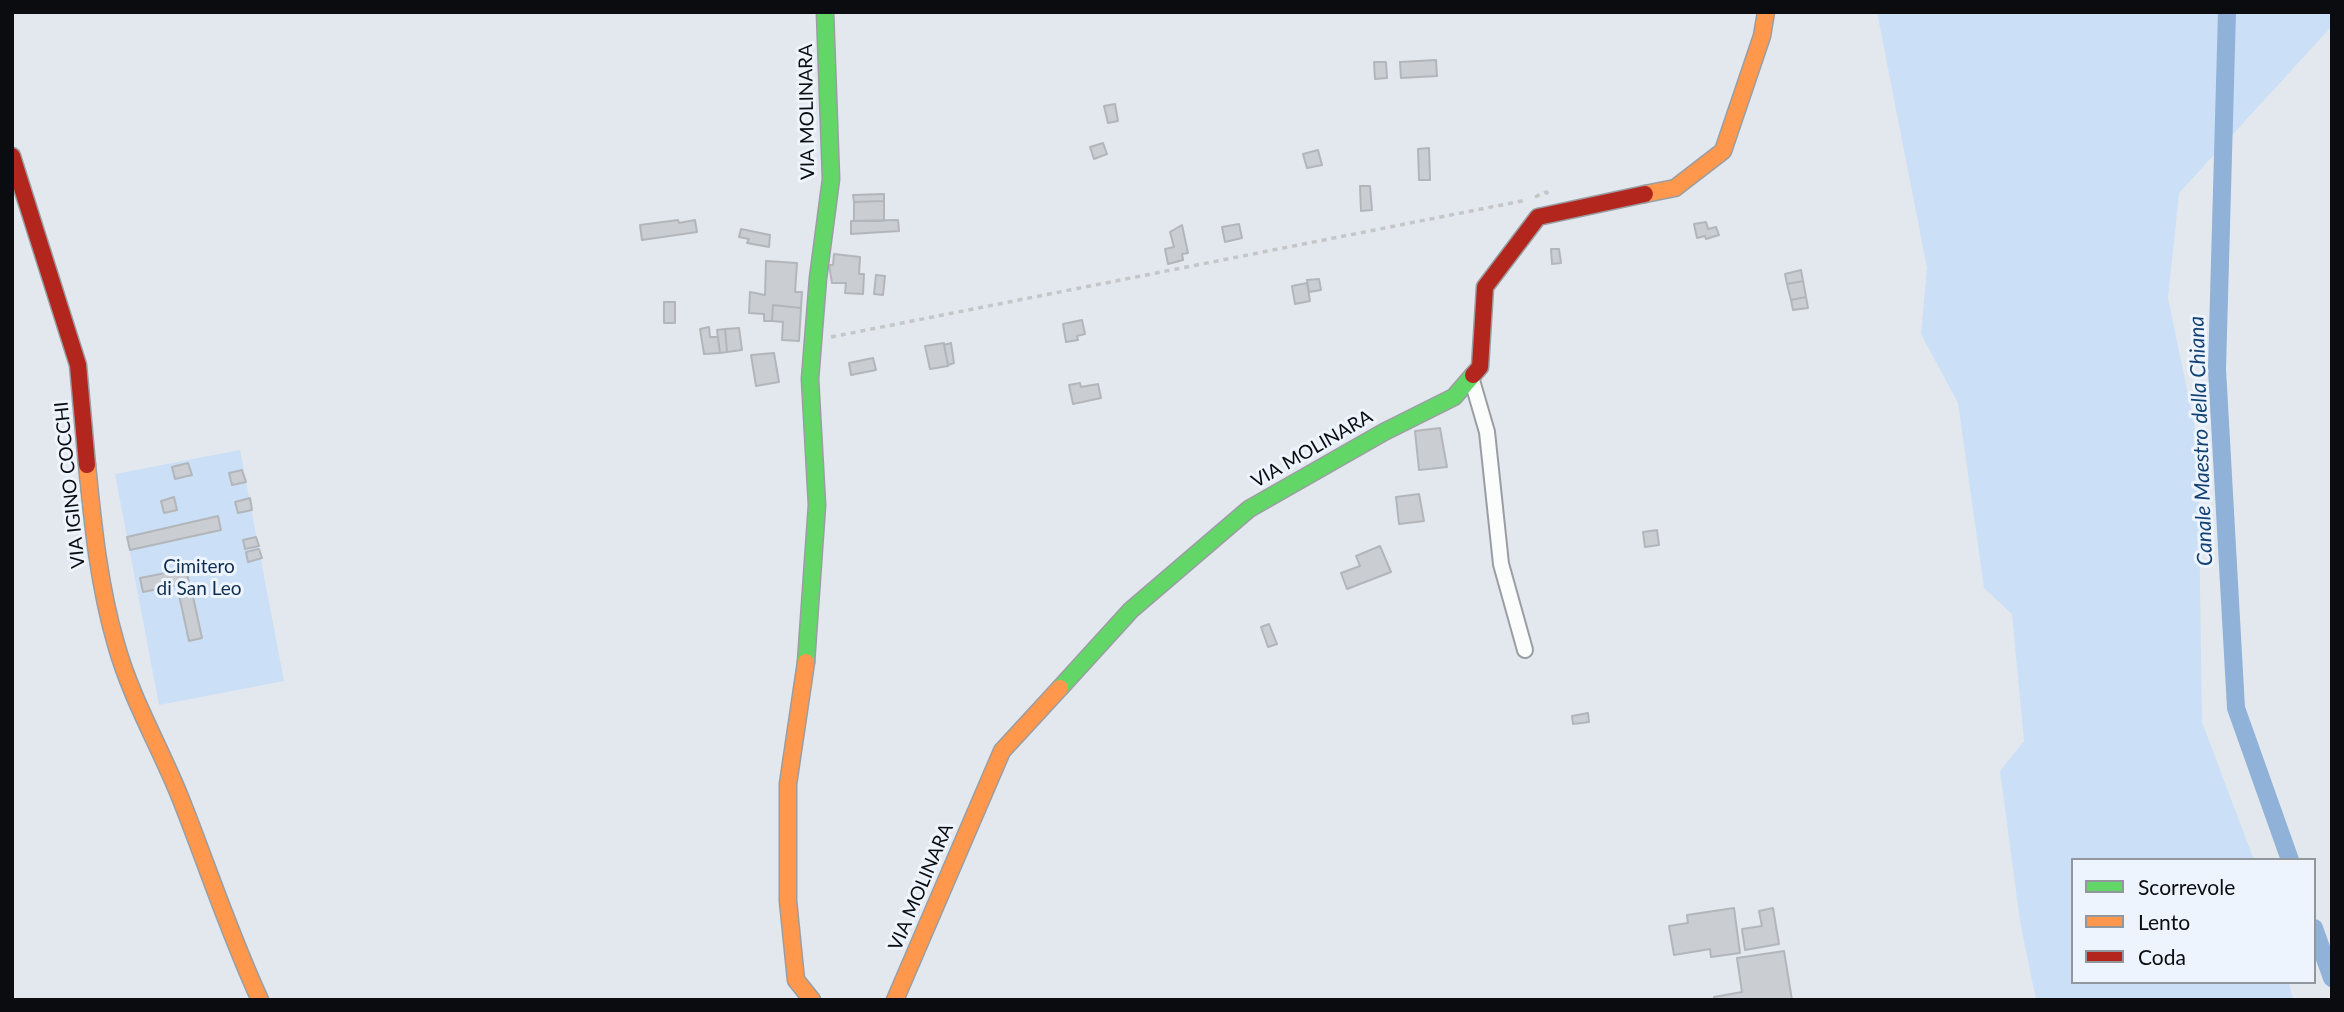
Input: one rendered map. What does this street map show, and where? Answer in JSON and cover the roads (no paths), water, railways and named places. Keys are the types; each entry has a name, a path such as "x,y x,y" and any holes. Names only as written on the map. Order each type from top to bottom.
{"street":[{"name":"VIA MOLINARA","path":"812,1000 796,980 788,901 788,785 807,658 817,505 810,379 831,179 825,12"},
{"name":"VIA MOLINARA","path":"895,1000 1002,751 1131,610 1249,509 1384,432 1454,397 1480,368 1485,287 1538,218 1557,216 1675,188 1723,151 1762,36 1766,12"},
{"name":"VIA IGINO COCCHI","path":"12,156 78,365 94,540 116,644 140,711 178,795 232,939 260,1000"},
{"path":"1471,377 1487,432 1502,564 1525,650"}],"waterway":[{"name":"Canale Maestro della Chiana","path":"2227,12 2217,369 2236,708 2289,858"},
{"name":"Canale Maestro della Chiana","path":"2316,934 2332,978"}],"park label":[{"name":"Cimitero di San Leo","path":"199,578"}]}
